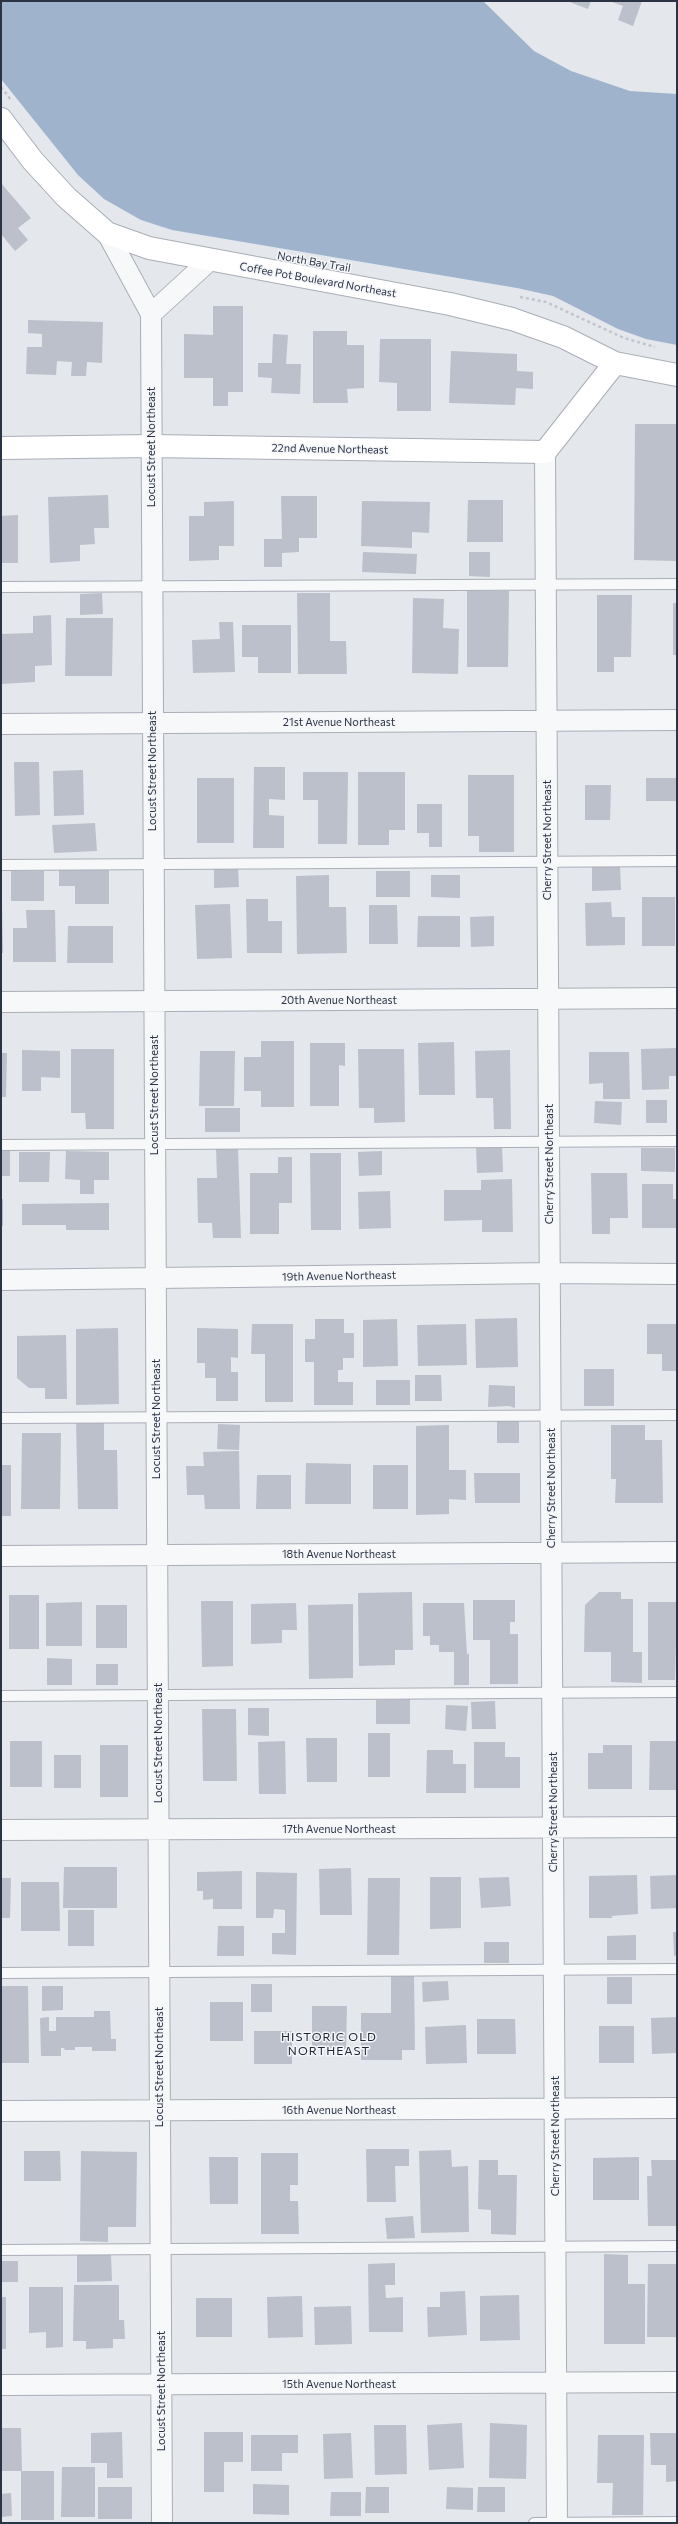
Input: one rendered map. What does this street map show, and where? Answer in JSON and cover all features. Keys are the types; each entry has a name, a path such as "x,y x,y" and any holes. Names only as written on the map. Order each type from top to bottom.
{"street":[{"name":"Coffee Pot Boulevard Northeast","path":"8,112 33,161 66,197 108,233 149,248 450,304 512,319 563,337 615,363 677,375"},
{"name":"Locust Street Northeast","path":"108,233 151,314 151,586 162,2523"},
{"path":"151,314 210,260"},
{"path":"545,452 615,363"},
{"name":"22nd Avenue Northeast","path":"1,448 151,446 545,452"},
{"name":"Cherry Street Northeast","path":"545,452 557,2523"},
{"name":"21st Avenue Northeast","path":"1,724 677,720"},
{"name":"20th Avenue Northeast","path":"1,1002 677,998"},
{"name":"19th Avenue Northeast","path":"1,1280 550,1273 677,1274"},
{"name":"18th Avenue Northeast","path":"1,1556 677,1552"},
{"name":"17th Avenue Northeast","path":"1,1830 677,1827"},
{"name":"16th Avenue Northeast","path":"1,2111 677,2108"},
{"name":"15th Avenue Northeast","path":"1,2386 677,2382"}],"lane":[{"path":"1,587 677,584"},
{"path":"1,865 677,861"},
{"path":"1,1145 677,1141"},
{"path":"1,1418 677,1415"},
{"path":"1,1696 677,1692"},
{"path":"1,1973 677,1969"},
{"path":"1,2250 677,2246"},
{"path":"534,2523 677,2522"}],"path":[{"path":"1,87 8,112"},
{"path":"514,296 546,302 624,338 658,348"}],"water":[{"path":"1,1 483,1 534,51 571,71 630,91 677,94 677,345 646,339 618,329 553,296 517,288 172,230 141,220 104,199 78,175 1,79"}],"building":[{"path":"567,1 591,1 588,9"},
{"path":"609,1 642,1 633,26 618,20 623,6"},
{"path":"1,183 31,218 18,228 28,240 15,251 1,234"},
{"path":"213,306 243,306 243,392 228,392 228,406 213,406 213,378 184,378 184,334 213,335"},
{"path":"28,320 103,322 102,363 87,362 86,376 71,376 72,362 57,361 56,375 26,374 27,347 42,347 42,334 28,333"},
{"path":"313,331 347,331 347,345 364,345 364,388 347,389 348,403 313,403"},
{"path":"273,334 288,335 286,364 301,364 300,394 271,393 272,378 258,377 258,363 272,363"},
{"path":"380,339 431,339 431,411 397,411 397,383 379,382"},
{"path":"451,351 517,354 517,371 533,372 533,389 516,388 515,405 449,403"},
{"path":"635,424 677,424 677,561 634,560"},
{"path":"108,495 109,528 94,528 95,544 80,545 80,561 50,563 48,497"},
{"path":"281,496 317,496 317,538 299,538 299,552 282,553 282,567 264,567 264,539 282,539"},
{"path":"468,500 503,500 503,542 467,542"},
{"path":"234,501 234,546 219,546 219,560 189,561 189,516 204,516 204,502"},
{"path":"362,501 430,502 429,533 412,532 412,548 361,546"},
{"path":"18,515 18,563 1,563 1,516"},
{"path":"363,552 417,554 416,574 362,572"},
{"path":"469,552 490,552 490,577 469,576"},
{"path":"467,591 509,591 508,667 467,667"},
{"path":"102,593 103,614 80,615 80,594"},
{"path":"297,593 330,593 330,641 346,641 347,674 298,674"},
{"path":"597,595 632,595 631,657 614,657 614,672 597,672"},
{"path":"413,598 444,599 443,628 459,629 458,674 412,673"},
{"path":"673,603 677,603 677,655 673,655"},
{"path":"51,615 52,665 35,666 35,682 1,684 1,634 33,633 33,616"},
{"path":"66,618 113,618 112,676 65,676"},
{"path":"219,622 233,622 235,672 193,673 192,640 220,639"},
{"path":"242,625 291,625 291,673 258,673 258,657 242,657"},
{"path":"14,762 39,762 40,815 15,816"},
{"path":"254,767 285,767 285,800 269,799 269,815 284,816 284,848 253,848"},
{"path":"83,770 84,815 54,816 53,771"},
{"path":"303,772 348,772 347,844 318,844 318,800 303,800"},
{"path":"358,772 405,772 405,830 389,830 389,845 358,845"},
{"path":"468,775 514,775 514,852 479,852 479,836 468,836"},
{"path":"197,778 234,778 234,843 197,843"},
{"path":"646,778 677,778 677,801 646,801"},
{"path":"585,785 611,785 610,820 585,820"},
{"path":"417,804 442,804 442,847 429,847 429,833 417,833"},
{"path":"95,823 97,851 54,853 52,825"},
{"path":"592,865 620,865 621,890 592,891"},
{"path":"238,868 239,887 214,888 214,869"},
{"path":"59,869 109,869 109,904 75,904 75,886 59,886"},
{"path":"11,871 44,871 44,901 11,901"},
{"path":"376,871 410,871 410,897 376,897"},
{"path":"329,875 329,907 346,907 347,953 297,954 296,876"},
{"path":"431,875 460,875 460,898 431,897"},
{"path":"642,897 675,897 675,946 642,946"},
{"path":"246,899 268,899 268,921 282,921 282,953 247,953"},
{"path":"611,902 612,917 625,917 625,945 586,946 585,903"},
{"path":"2,904 3,953 1,953"},
{"path":"230,904 232,958 197,959 195,905"},
{"path":"369,905 397,905 398,944 369,944"},
{"path":"26,910 55,910 56,962 13,962 13,928 27,928"},
{"path":"418,916 460,916 460,947 417,947"},
{"path":"494,916 494,946 471,947 470,917"},
{"path":"68,926 113,926 113,963 67,963"},
{"path":"261,1041 294,1041 294,1107 261,1107 261,1091 244,1091 244,1057 261,1057"},
{"path":"454,1042 455,1095 419,1095 418,1043"},
{"path":"310,1043 345,1043 345,1066 339,1065 339,1106 310,1106"},
{"path":"677,1048 677,1076 669,1076 669,1089 642,1090 641,1049"},
{"path":"71,1049 114,1049 114,1129 86,1129 85,1113 71,1113"},
{"path":"358,1049 404,1049 405,1122 374,1123 374,1108 359,1108"},
{"path":"22,1050 60,1051 60,1078 41,1077 41,1091 22,1091"},
{"path":"510,1050 511,1129 494,1129 493,1098 476,1098 475,1051"},
{"path":"200,1051 235,1051 234,1106 199,1106"},
{"path":"589,1052 629,1052 630,1099 603,1099 603,1083 589,1084"},
{"path":"1,1053 7,1053 6,1097 1,1097"},
{"path":"646,1100 667,1100 667,1123 646,1123"},
{"path":"595,1101 622,1102 621,1125 594,1123"},
{"path":"205,1108 240,1108 240,1132 205,1132"},
{"path":"502,1145 503,1172 477,1173 476,1146"},
{"path":"216,1148 238,1148 241,1238 213,1238 212,1223 198,1223 197,1178 217,1178"},
{"path":"641,1148 675,1148 675,1172 641,1171"},
{"path":"1,1151 10,1151 10,1176 1,1176"},
{"path":"66,1151 109,1152 109,1180 94,1180 94,1194 80,1194 80,1180 65,1179"},
{"path":"382,1151 382,1175 359,1176 358,1152"},
{"path":"19,1152 50,1152 49,1182 19,1182"},
{"path":"310,1153 341,1153 341,1230 311,1230"},
{"path":"278,1157 292,1157 292,1203 279,1203 279,1234 250,1234 250,1173 278,1173"},
{"path":"591,1173 627,1173 628,1218 610,1218 610,1234 592,1234"},
{"path":"512,1179 513,1232 482,1232 482,1220 444,1221 444,1190 481,1190 481,1180"},
{"path":"642,1184 673,1184 673,1199 677,1199 677,1228 642,1228"},
{"path":"390,1191 391,1228 359,1229 358,1192"},
{"path":"1,1199 3,1199 3,1226 1,1226"},
{"path":"109,1203 109,1230 66,1230 66,1225 22,1225 22,1204"},
{"path":"517,1318 518,1367 476,1368 475,1319"},
{"path":"315,1319 344,1319 344,1333 354,1333 354,1358 343,1358 343,1370 338,1370 338,1382 353,1382 353,1405 314,1405 314,1362 305,1362 305,1339 315,1339"},
{"path":"397,1319 398,1366 363,1367 363,1320"},
{"path":"252,1324 293,1324 293,1402 265,1402 265,1354 251,1354"},
{"path":"466,1324 467,1365 418,1366 417,1325"},
{"path":"647,1324 677,1324 677,1371 662,1371 662,1354 647,1354"},
{"path":"118,1328 119,1404 76,1405 76,1329"},
{"path":"197,1328 238,1329 238,1358 231,1357 231,1372 238,1372 238,1401 216,1401 216,1378 205,1378 205,1363 197,1363"},
{"path":"66,1335 67,1399 45,1399 45,1388 29,1388 17,1378 17,1336"},
{"path":"584,1369 614,1369 614,1406 584,1406"},
{"path":"415,1375 441,1375 442,1401 415,1401"},
{"path":"376,1380 410,1380 410,1405 376,1405"},
{"path":"489,1385 515,1386 515,1408 509,1406 488,1407"},
{"path":"76,1420 104,1420 104,1450 117,1450 118,1509 78,1509"},
{"path":"497,1421 519,1421 519,1443 497,1443"},
{"path":"218,1424 240,1425 239,1450 217,1449"},
{"path":"449,1425 449,1470 466,1470 466,1500 449,1499 449,1514 416,1515 416,1426"},
{"path":"611,1425 645,1425 645,1440 662,1440 663,1503 615,1503 616,1479 611,1479"},
{"path":"22,1433 61,1433 60,1509 21,1509"},
{"path":"239,1451 240,1509 205,1509 204,1495 187,1495 186,1466 204,1466 203,1452"},
{"path":"306,1463 351,1464 351,1504 305,1504"},
{"path":"1,1465 11,1465 11,1516 1,1516"},
{"path":"373,1465 408,1465 408,1509 373,1509"},
{"path":"474,1473 520,1473 520,1503 475,1503"},
{"path":"257,1475 291,1475 291,1509 256,1509"},
{"path":"412,1592 413,1650 395,1650 395,1665 359,1666 358,1593"},
{"path":"599,1592 621,1592 621,1599 633,1599 633,1652 642,1652 642,1683 611,1682 611,1652 584,1652 585,1605"},
{"path":"9,1595 39,1595 39,1649 9,1649"},
{"path":"473,1600 515,1600 515,1622 510,1622 510,1634 518,1634 518,1684 490,1684 490,1640 473,1640"},
{"path":"201,1601 233,1601 233,1666 202,1667"},
{"path":"82,1602 82,1646 46,1646 46,1603"},
{"path":"648,1602 677,1602 675,1680 648,1680"},
{"path":"296,1603 297,1630 282,1630 282,1643 251,1644 251,1604"},
{"path":"423,1603 464,1603 467,1655 469,1653 469,1685 454,1685 454,1652 439,1652 439,1645 430,1645 430,1636 423,1636"},
{"path":"353,1604 353,1678 309,1679 308,1605"},
{"path":"96,1605 127,1605 127,1648 96,1648"},
{"path":"47,1658 72,1659 72,1685 47,1685"},
{"path":"96,1664 118,1664 118,1685 96,1685"},
{"path":"410,1699 410,1724 376,1724 376,1700"},
{"path":"495,1701 496,1729 472,1729 471,1702"},
{"path":"446,1705 468,1706 466,1731 445,1729"},
{"path":"248,1708 269,1708 269,1736 248,1735"},
{"path":"202,1709 236,1709 237,1781 203,1781"},
{"path":"368,1733 390,1733 390,1777 368,1777"},
{"path":"306,1738 337,1738 337,1782 307,1782"},
{"path":"10,1741 42,1741 42,1787 10,1787"},
{"path":"285,1741 286,1794 259,1794 258,1742"},
{"path":"650,1741 677,1741 677,1790 649,1790"},
{"path":"474,1742 505,1742 505,1757 520,1757 520,1788 474,1788"},
{"path":"100,1745 128,1745 128,1797 100,1797"},
{"path":"603,1745 632,1745 632,1789 588,1789 588,1753 603,1753"},
{"path":"427,1750 453,1750 453,1764 466,1764 466,1793 426,1793"},
{"path":"54,1755 81,1755 81,1788 54,1788"},
{"path":"64,1867 117,1867 117,1908 63,1908"},
{"path":"351,1868 352,1915 320,1915 319,1869"},
{"path":"242,1871 242,1909 213,1909 213,1899 203,1900 203,1891 197,1891 197,1872"},
{"path":"256,1872 297,1873 296,1955 272,1954 272,1933 285,1933 285,1910 274,1909 273,1918 256,1918"},
{"path":"637,1875 638,1914 611,1916 613,1918 589,1918 589,1876"},
{"path":"677,1875 677,1908 651,1909 650,1876"},
{"path":"430,1877 461,1877 461,1928 430,1929"},
{"path":"509,1877 511,1906 481,1908 479,1878"},
{"path":"1,1878 11,1878 10,1918 1,1918"},
{"path":"368,1878 400,1878 399,1955 367,1955"},
{"path":"21,1882 59,1882 60,1931 21,1931"},
{"path":"68,1910 94,1910 94,1946 68,1946"},
{"path":"218,1926 244,1926 244,1956 217,1956"},
{"path":"673,1932 677,1932 677,1955 674,1956"},
{"path":"636,1935 636,1960 607,1960 607,1936"},
{"path":"484,1942 509,1942 509,1963 484,1963"},
{"path":"391,1976 414,1976 415,2050 402,2050 402,2060 361,2060 361,2013 391,2013"},
{"path":"607,1977 632,1977 632,2004 607,2004"},
{"path":"448,1981 449,2000 423,2002 422,1982"},
{"path":"251,1984 272,1984 272,2012 251,2012"},
{"path":"1,1986 28,1986 29,2063 1,2063"},
{"path":"42,1986 63,1986 63,2010 42,2011"},
{"path":"210,2002 243,2002 243,2041 210,2041"},
{"path":"312,2006 347,2006 346,2049 312,2048"},
{"path":"94,2011 110,2011 111,2039 116,2039 116,2051 92,2051 92,2047 75,2047 75,2050 65,2050 64,2048 61,2048 61,2056 41,2056 40,2018 49,2017 49,2031 56,2031 56,2017 94,2017"},
{"path":"677,2017 677,2053 652,2054 651,2018"},
{"path":"477,2019 515,2019 516,2054 477,2054"},
{"path":"466,2025 467,2063 426,2064 425,2027"},
{"path":"599,2026 634,2026 634,2063 599,2063"},
{"path":"254,2031 292,2031 292,2064 254,2064"},
{"path":"366,2149 409,2149 409,2166 395,2166 396,2202 367,2202"},
{"path":"451,2150 452,2167 468,2166 469,2232 421,2233 419,2151"},
{"path":"24,2151 60,2151 61,2181 24,2181"},
{"path":"81,2151 137,2152 136,2227 108,2227 108,2242 80,2241"},
{"path":"261,2153 298,2153 298,2185 290,2185 290,2201 298,2201 299,2234 261,2234"},
{"path":"209,2157 238,2157 238,2204 210,2204"},
{"path":"639,2157 639,2200 593,2200 593,2158"},
{"path":"479,2160 498,2160 498,2175 517,2175 516,2235 491,2234 491,2210 478,2209"},
{"path":"651,2160 677,2160 677,2226 648,2226 647,2176 652,2176"},
{"path":"413,2216 415,2238 387,2239 385,2218"},
{"path":"604,2254 628,2255 628,2284 645,2284 645,2344 604,2344"},
{"path":"77,2255 111,2255 112,2281 77,2282"},
{"path":"1,2261 18,2261 18,2282 1,2282"},
{"path":"395,2263 395,2285 385,2285 386,2298 403,2297 403,2332 369,2332 368,2264"},
{"path":"648,2264 677,2264 677,2337 647,2337"},
{"path":"74,2285 119,2285 119,2320 124,2320 125,2339 113,2339 113,2348 86,2349 86,2341 73,2341"},
{"path":"29,2287 63,2287 63,2347 46,2348 46,2332 29,2333"},
{"path":"465,2291 467,2335 428,2337 427,2307 440,2307 440,2292"},
{"path":"519,2295 520,2340 480,2341 480,2296"},
{"path":"302,2296 303,2337 268,2338 267,2297"},
{"path":"1,2297 6,2297 6,2349 1,2349"},
{"path":"196,2298 232,2298 232,2337 196,2337"},
{"path":"351,2306 352,2344 315,2345 314,2307"},
{"path":"462,2423 464,2468 429,2470 427,2425"},
{"path":"490,2423 527,2425 526,2479 489,2478"},
{"path":"374,2425 406,2425 407,2474 375,2475"},
{"path":"1,2428 21,2428 22,2471 1,2471"},
{"path":"122,2432 123,2478 107,2478 107,2463 91,2463 91,2433"},
{"path":"204,2432 243,2432 243,2462 224,2462 224,2492 204,2492"},
{"path":"351,2433 353,2478 324,2479 323,2434"},
{"path":"650,2433 677,2433 677,2481 666,2482 666,2465 651,2465"},
{"path":"251,2435 298,2435 298,2453 282,2453 282,2471 251,2471"},
{"path":"598,2435 644,2435 643,2515 612,2515 613,2483 597,2483"},
{"path":"62,2467 95,2467 95,2517 61,2517"},
{"path":"21,2471 54,2471 54,2520 21,2520"},
{"path":"253,2484 289,2485 289,2515 253,2514"},
{"path":"98,2487 132,2487 132,2519 98,2519"},
{"path":"366,2487 389,2487 389,2513 365,2513"},
{"path":"447,2487 473,2488 473,2510 446,2509"},
{"path":"478,2487 505,2487 505,2512 477,2512"},
{"path":"331,2492 361,2492 361,2516 330,2516"},
{"path":"11,2493 12,2516 1,2517 1,2494"}],"district":[{"name":"HISTORIC OLD NORTHEAST","path":"329,2044"}]}
